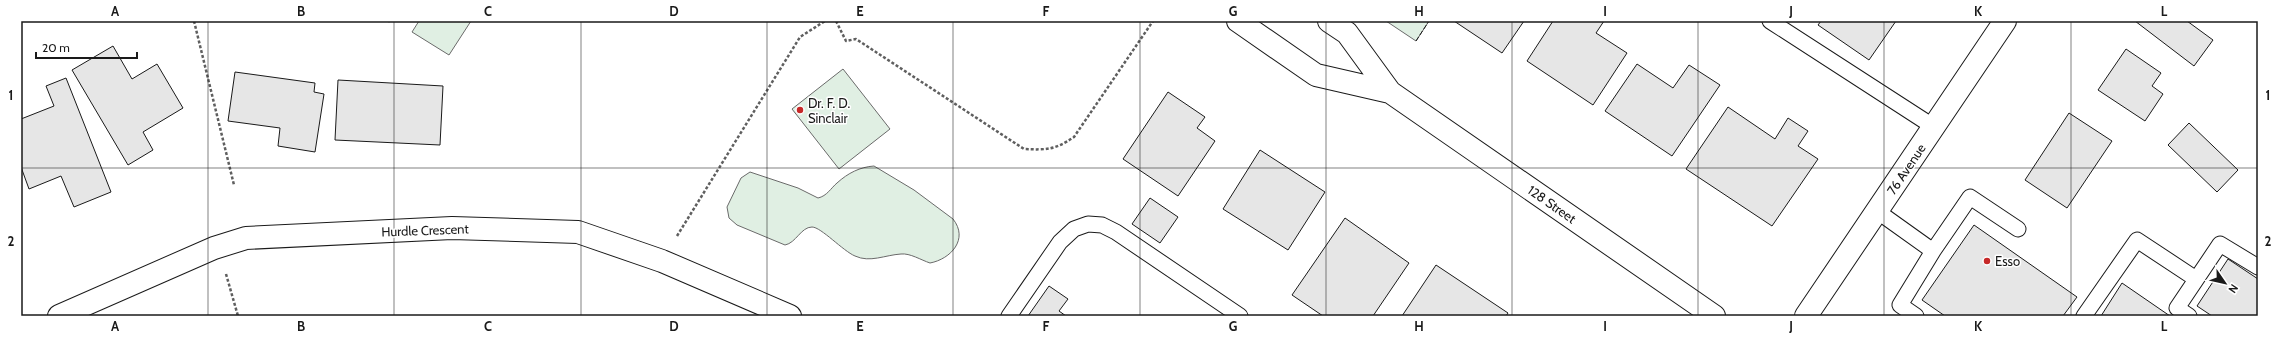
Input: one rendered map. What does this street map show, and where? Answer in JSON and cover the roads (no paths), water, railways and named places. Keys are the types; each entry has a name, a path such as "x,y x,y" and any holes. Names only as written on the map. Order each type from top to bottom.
{"street":[{"name":"128 Street","path":"1238,21 1316,75 1390,92"},
{"name":"128 Street","path":"1329,21 1347,33 1390,92 1714,316"},
{"name":"76 Avenue","path":"1806,316 2005,21"},
{"name":"Hurdle Crescent","path":"60,316 214,248 246,238 452,228 578,232 662,261 790,316"}],"lane":[{"path":"1770,21 1934,127"},
{"path":"1916,316 1900,305 1933,251 1970,197 2018,228"},
{"path":"1877,211 1933,251"},
{"path":"1009,316 1060,242 1074,229 1088,224 1102,225 1116,232 1240,316"},
{"path":"2084,316 2137,240 2196,279"},
{"path":"2188,316 2177,308 2220,244 2257,273"}],"place":[{"name":"Dr. F. D. Sinclair","path":"800,110"},
{"name":"Esso","path":"1987,261"}]}
